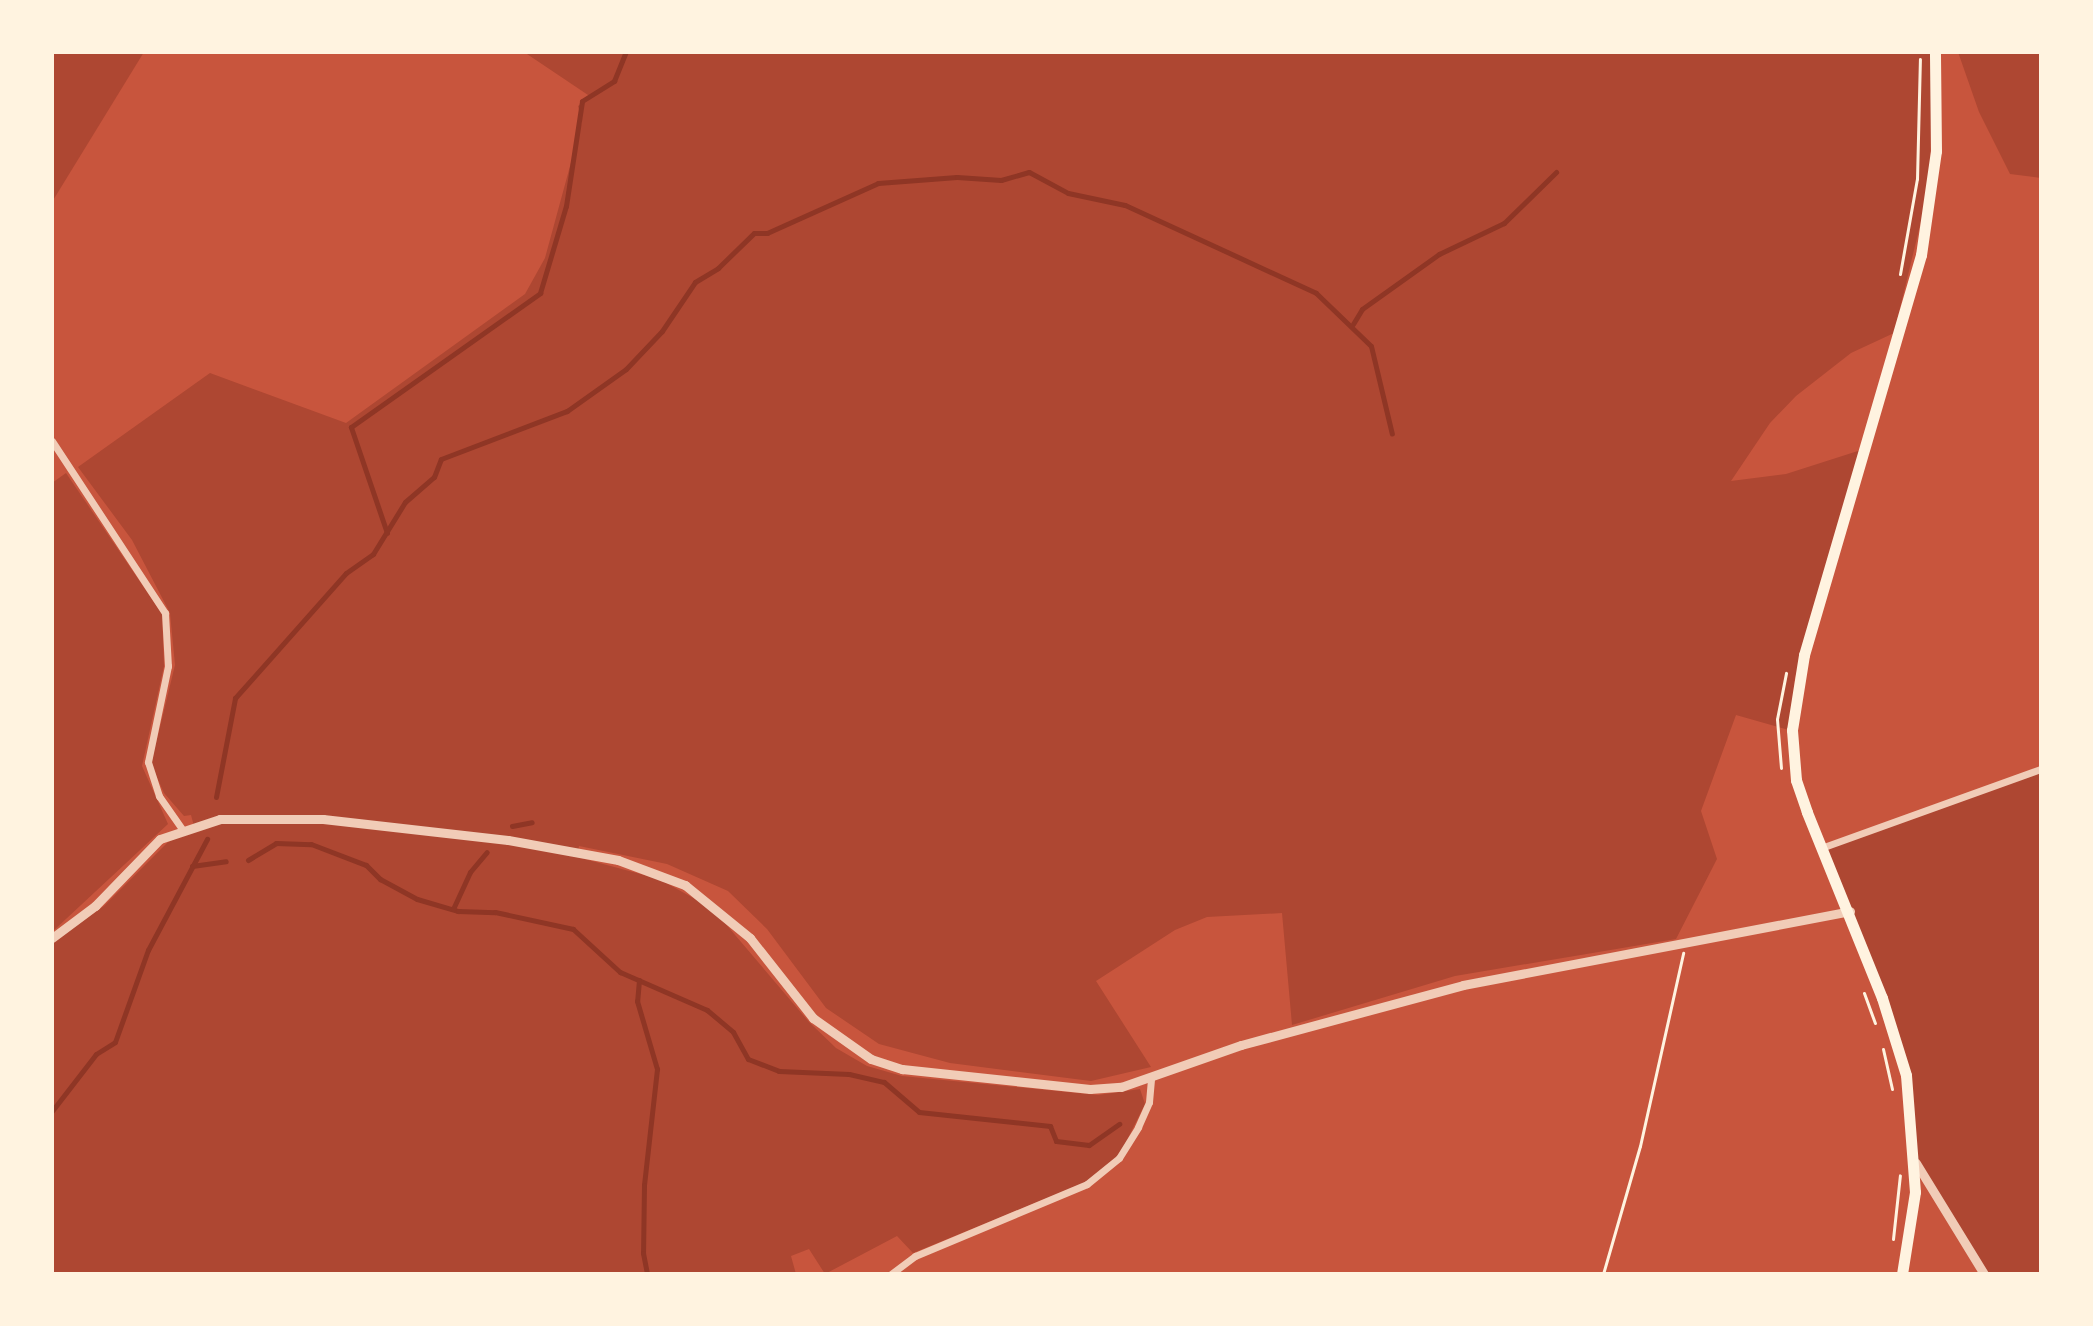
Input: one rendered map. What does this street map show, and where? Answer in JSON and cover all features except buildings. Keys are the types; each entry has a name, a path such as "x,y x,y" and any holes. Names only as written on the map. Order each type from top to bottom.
{"main road":[{"path":"1902,1274 1916,1163 1906,1075 1850,911 1821,848 1796,780 1794,700 1921,255 1936,151 1935,52"}],"street":[{"path":"52,441 157,595 169,637 148,762 159,796 181,828"},
{"path":"1821,848 2041,769"},
{"path":"52,938 95,906 160,839 181,828 252,817 323,819 508,840 618,860 685,885 728,915 813,1018 871,1059 902,1069 1090,1089 1151,1078 1241,1045 1463,985 1850,911"},
{"path":"891,1274 915,1256 1087,1184 1119,1158 1138,1127 1149,1102 1151,1078"},
{"path":"1916,1163 1984,1274"}],"path":[{"path":"1603,1274 1640,1146 1683,945"},
{"path":"1862,987 1877,1029"},
{"path":"1881,1043 1893,1093"},
{"path":"1893,1246 1900,1173"}],"shaded area":[{"path":"52,52 144,52 52,202"},
{"path":"524,52 1932,52 1930,184 1894,333 1851,353 1796,396 1770,423 1731,481 1786,474 1861,450 1795,678 1789,730 1736,715 1701,811 1717,859 1676,939 1455,976 1292,1025 1282,913 1207,917 1175,930 1096,981 1151,1067 1091,1081 950,1063 879,1044 826,1008 767,929 728,891 667,864 579,846 577,857 659,879 713,909 809,1022 836,1048 867,1066 902,1076 1098,1095 1140,1089 1145,1104 1117,1160 1084,1183 913,1253 897,1236 825,1274 809,1249 791,1256 796,1274 52,1274 52,943 104,906 168,842 195,830 191,815 184,816 164,793 151,764 175,665 170,613 132,540 78,467 210,373 346,423 525,294 545,258 582,122 578,106 591,97"},
{"path":"1958,52 2041,52 2041,178 2010,174 1979,112"},
{"path":"66,473 162,614 164,666 142,766 168,824 52,932 52,483"},
{"path":"2041,771 2041,1274 1988,1274 1918,1159 1908,1076 1825,849"}],"waterway":[{"path":"387,533 351,427 540,293 566,206 582,101 614,81 626,52"},
{"path":"216,797 235,698 346,573 373,554 405,502 434,477 441,459 567,411 626,369 662,331 695,282 718,268 754,233 767,233 878,183 957,177 1001,180 1029,172 1068,193 1125,205 1316,293 1371,346 1392,434"},
{"path":"1353,324 1362,309 1439,254 1504,223 1556,172"},
{"path":"512,826 532,822"},
{"path":"52,1111 96,1054 115,1042 148,950 207,839"},
{"path":"248,860 276,843 311,844 366,865 380,879 417,899 458,911 495,912 573,929 620,972 707,1010 733,1032 748,1059 779,1071 849,1074 884,1082 919,1112 1050,1126 1056,1141 1089,1145 1119,1124"},
{"path":"453,909 470,872 487,852"},
{"path":"192,866 226,861"},
{"path":"639,980 637,1001 657,1069 644,1185 643,1253 647,1274"}]}
